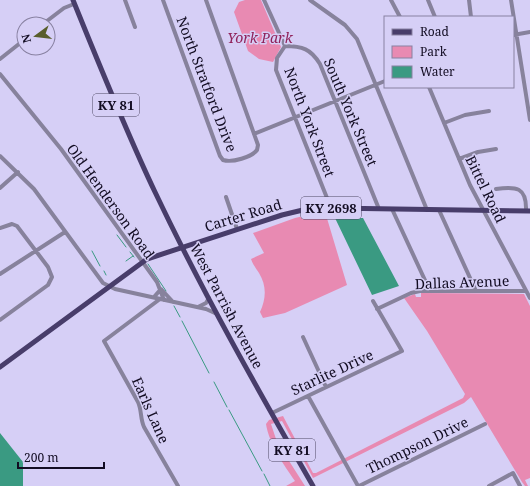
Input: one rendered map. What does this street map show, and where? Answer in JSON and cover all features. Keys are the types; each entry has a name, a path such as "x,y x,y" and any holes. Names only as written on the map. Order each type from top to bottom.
{"main road":[{"name":"West Parrish Avenue","path":"74,2 136,151 182,247 212,305 313,486"},
{"name":"Carter Road","path":"0,367 142,262 182,247 295,212 331,208 528,212"}],"street":[{"path":"125,0 135,28"},
{"name":"North Stratford Drive","path":"163,0 220,156 226,161 253,154 257,150 254,134"},
{"path":"206,0 254,134 384,81"},
{"path":"264,0 285,46"},
{"path":"310,0 340,21 353,34 360,44 428,210"},
{"path":"391,0 399,16"},
{"path":"428,0 435,16"},
{"path":"469,0 471,16"},
{"path":"511,0 513,16"},
{"path":"54,16 74,2"},
{"path":"530,32 515,34 530,120"},
{"path":"0,59 16,46"},
{"name":"South York Street","path":"285,46 301,46 315,56 336,101 379,209"},
{"name":"North York Street","path":"285,46 277,58 276,70 331,208"},
{"name":"Old Henderson Road","path":"0,74 61,149 161,289 162,300"},
{"name":"Bittel Road","path":"429,88 459,159 484,211 530,298"},
{"path":"444,123 465,114 489,111"},
{"path":"459,159 478,152 496,149"},
{"path":"0,156 34,189 99,278 109,287 198,307 217,314"},
{"path":"0,188 18,172"},
{"path":"496,189 514,187 519,189 525,198 528,212"},
{"path":"226,197 237,230"},
{"path":"392,209 430,291"},
{"path":"439,210 476,291"},
{"path":"0,228 12,224 17,226 51,274 50,283 0,320"},
{"path":"0,274 65,232"},
{"path":"154,297 161,289 173,302"},
{"name":"Dallas Avenue","path":"377,309 411,293 430,291 526,291"},
{"path":"198,307 206,303 209,298"},
{"name":"Earls Lane","path":"162,300 104,341 142,410 140,418 144,428 178,486"},
{"path":"373,301 377,309"},
{"path":"198,307 212,305"},
{"name":"Starlite Drive","path":"272,413 402,351 377,309"},
{"path":"303,337 326,387"},
{"path":"308,396 359,486"},
{"name":"Thompson Drive","path":"359,486 485,424"},
{"path":"489,486 513,474 520,486"}],"green space":[{"name":"York Park","path":"245,0 261,0 281,47 273,62 259,59 248,51 234,12 239,2"},
{"path":"308,215 326,215 347,285 285,313 263,318 260,312 264,302 265,292 262,278 251,259 264,253 253,233"},
{"path":"421,293 524,294 530,306 530,478 525,480 528,486 525,486 522,482 471,397 464,403 313,478 282,421 271,424 277,442 305,486 286,486 295,481 270,439 266,424 269,420 283,416 313,473 316,473 463,398 465,394 427,331 404,298 415,294 416,297 421,297"}],"water":[{"path":"335,218 363,218 399,286 372,295"},
{"path":"0,433 23,462 23,486 0,486"}],"waterway":[{"path":"117,235 126,247"},
{"path":"92,251 100,266"},
{"path":"130,252 134,257"},
{"path":"126,261 133,256"},
{"path":"148,264 166,291"},
{"path":"104,271 106,275"},
{"path":"174,306 180,317"},
{"path":"182,321 209,373"},
{"path":"214,382 227,407"},
{"path":"229,410 262,471"},
{"path":"264,474 270,486"}]}
